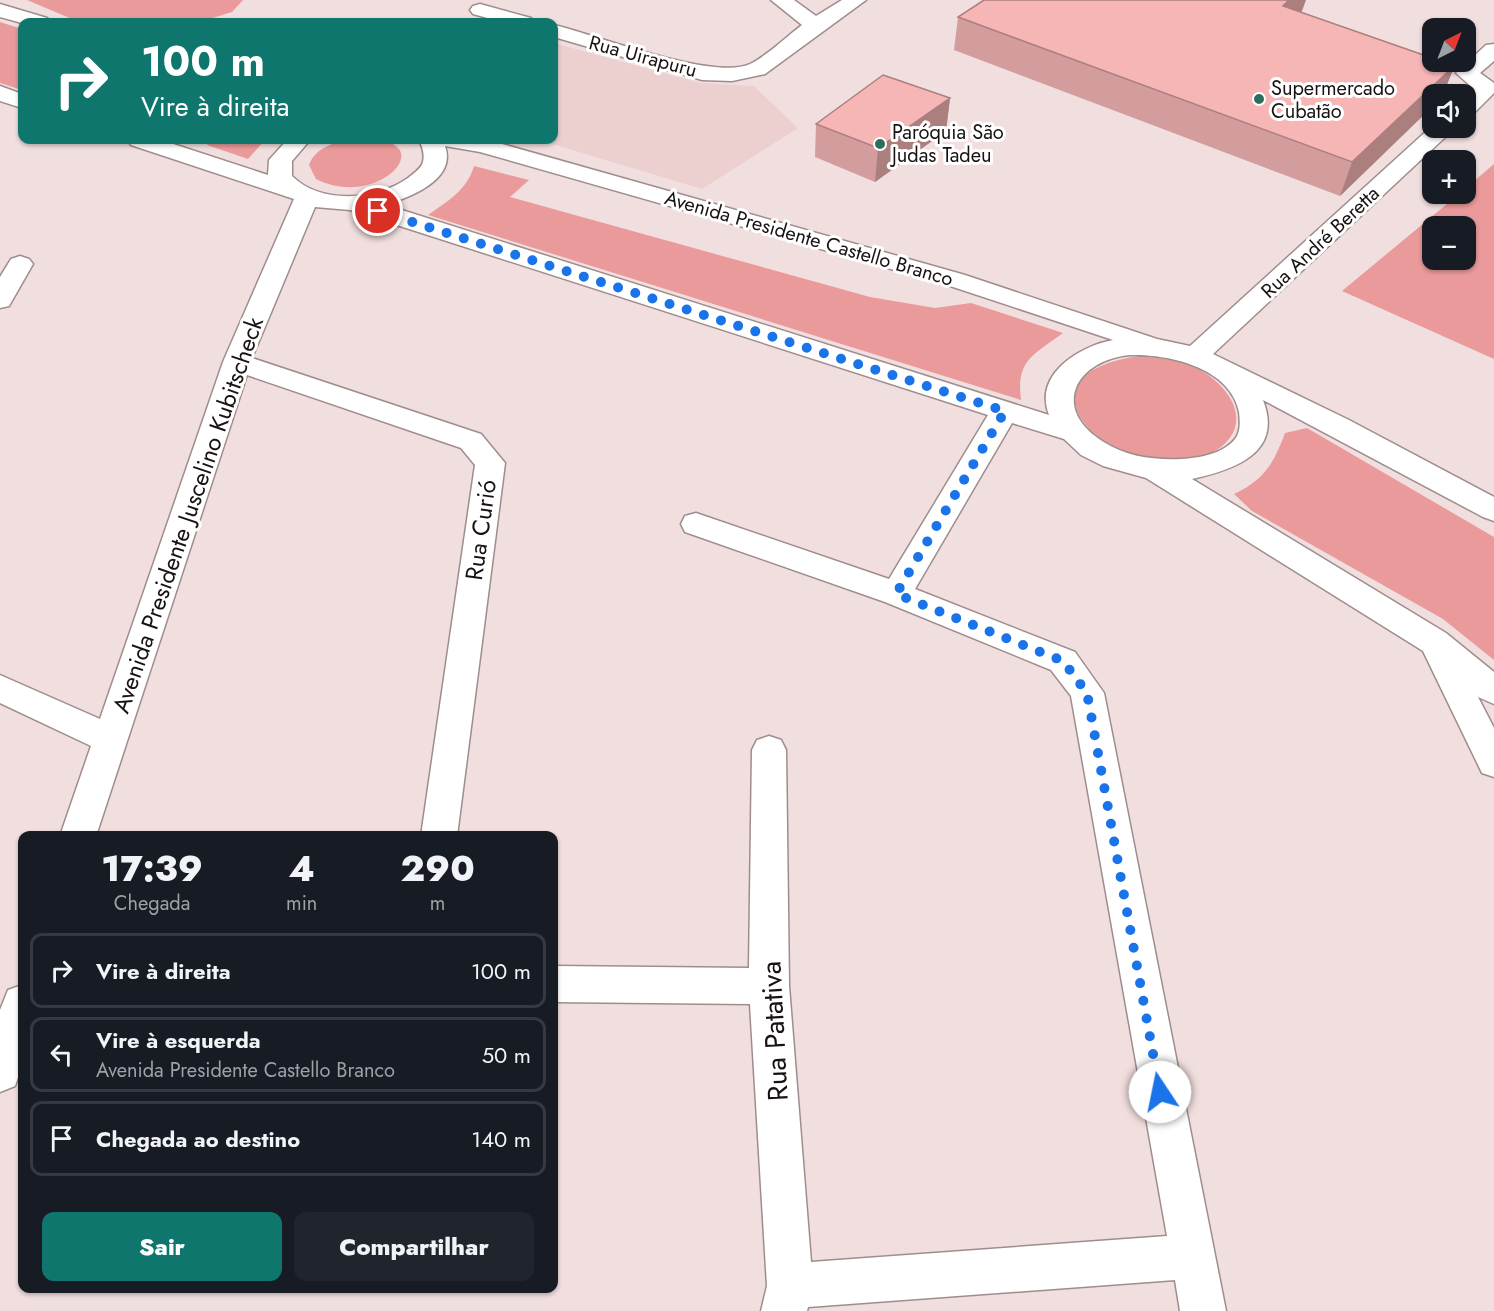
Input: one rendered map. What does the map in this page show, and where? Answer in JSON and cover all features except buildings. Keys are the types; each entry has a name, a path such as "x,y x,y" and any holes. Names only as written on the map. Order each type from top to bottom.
{"street":[{"path":"781,0 815,25"},
{"name":"Rua Uirapuru","path":"558,32 702,73 732,74 756,69 815,25 856,0"},
{"path":"0,10 27,18"},
{"path":"480,11 508,18"},
{"path":"1476,98 1487,88 1467,73 1494,50"},
{"path":"0,93 18,100"},
{"name":"Rua André Beretta","path":"1195,357 1433,138"},
{"path":"151,144 330,204 356,204 382,200 405,191 423,180 434,167 436,154 432,144"},
{"path":"292,144 279,161 279,176 297,194"},
{"name":"Avenida Presidente Castello Branco","path":"476,144 956,280 1164,348"},
{"name":"Avenida Presidente Juscelino Kubitscheck","path":"80,831 237,362 297,194"},
{"path":"356,204 1075,433"},
{"path":"0,300 20,264"},
{"path":"1223,371 1243,389 1254,411 1254,432 1242,450 1220,464 1190,472 1157,471 1125,464 1097,451 1075,433 1062,413 1060,393 1067,375 1082,360 1105,351 1132,346 1164,348 1195,357 1311,410 1494,510"},
{"name":"Rua Curió","path":"237,362 471,441 490,463 440,831"},
{"path":"896,594 1005,411"},
{"path":"1157,471 1434,642 1494,691"},
{"path":"696,524 896,594 1063,661 1087,693 1203,1311"},
{"path":"1434,642 1494,763"},
{"path":"0,688 110,740"},
{"name":"Rua Patativa","path":"769,750 770,986 787,1299"},
{"path":"558,984 770,986"},
{"path":"2,1059 18,1014"},
{"path":"787,1299 1191,1256"}],"shaded area":[{"path":"27,0 243,0 232,12 213,18 70,18"},
{"path":"0,22 18,28 18,89 0,83"},
{"path":"558,44 700,83 754,86 798,128 702,189 552,144 558,144"},
{"path":"208,144 261,144 248,159"},
{"path":"391,144 401,153 399,163 391,173 377,182 359,187 338,186 316,179 309,165 319,151 329,145"},
{"path":"1494,164 1494,359 1342,291 1422,225 1422,270 1476,270 1476,216 1432,216 1447,204 1476,204 1476,179"},
{"path":"474,166 529,180 510,197 870,297 935,308 971,303 1063,333 1035,353 1024,367 1020,387 1021,400 428,215 462,188"},
{"path":"1140,356 1174,361 1194,367 1216,381 1225,391 1236,413 1236,425 1231,436 1221,447 1206,455 1188,460 1168,461 1147,458 1127,453 1109,444 1082,420 1075,405 1075,392 1080,381 1100,366"},
{"path":"1307,428 1494,537 1494,660 1443,619 1252,511 1234,494 1253,483 1267,469 1285,433"}],"place":[{"name":"Supermercado Cubatão","path":"1259,99"},
{"name":"Paróquia São Judas Tadeu","path":"880,144"}],"route":[{"path":"378,211 1005,411 896,594 1063,661 1087,693 1160,1092"}]}
